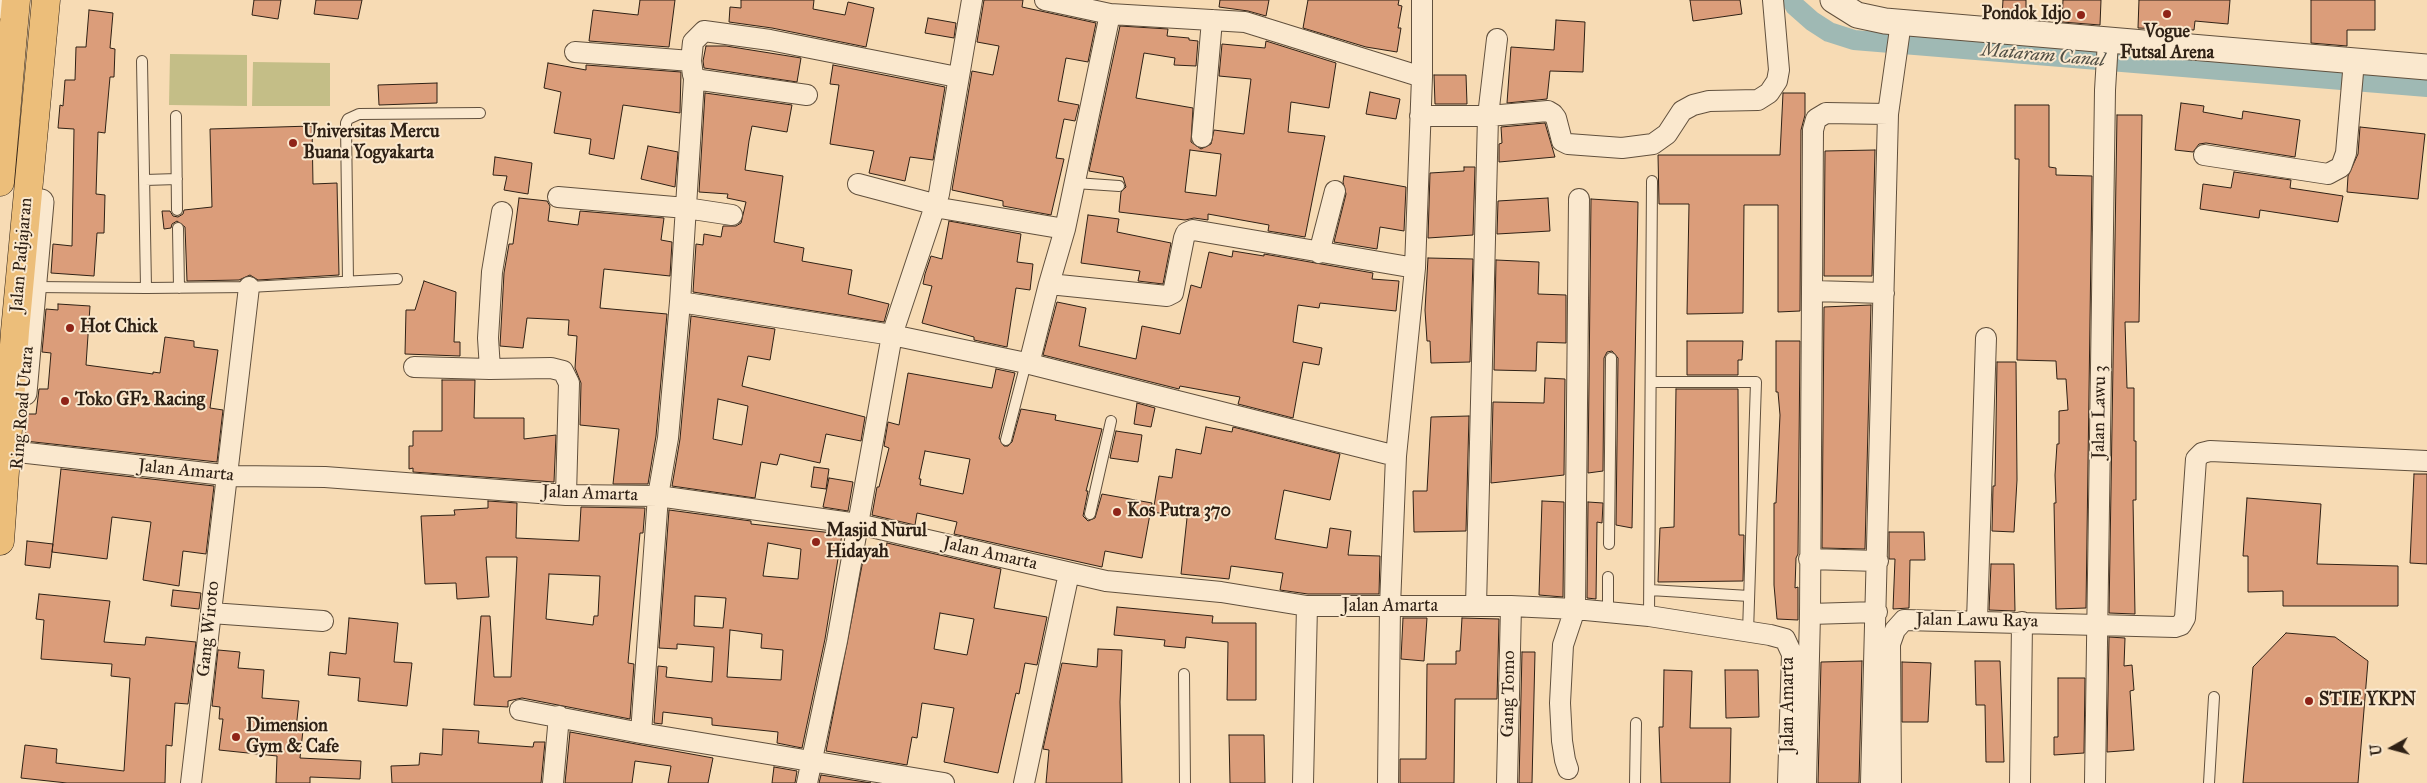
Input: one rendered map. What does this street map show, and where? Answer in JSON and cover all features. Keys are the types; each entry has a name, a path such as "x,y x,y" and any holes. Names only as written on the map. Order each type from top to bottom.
{"highway":[{"name":"Jalan Padjajaran","path":"0,182 16,0"},
{"name":"Jalan Padjajaran","path":"0,542 7,331 46,0"}],"street":[{"path":"0,6 1,0"},
{"name":"Ring Road Utara","path":"0,542 7,536 14,518 18,452 58,0"},
{"path":"807,783 810,760 837,641 892,335 939,194 957,77 972,0"},
{"path":"1045,0 1110,14 1245,22 1422,77"},
{"path":"1388,783 1390,606 1396,456 1415,268 1422,77 1422,0"},
{"path":"1420,116 1488,116 1548,111 1556,118 1562,141 1574,145 1622,148 1653,144 1667,134 1682,111 1693,105 1709,101 1758,100 1769,93 1777,81 1779,70 1773,0"},
{"path":"1833,0 1858,15 1900,30 2353,68 2427,67"},
{"path":"1027,364 1065,229 1110,14"},
{"path":"1202,138 1212,20"},
{"path":"1871,783 1877,612 1888,114 1894,60 1900,30"},
{"path":"640,732 658,496 668,438 680,302 693,42 704,31 770,40 957,77"},
{"path":"1476,606 1488,116 1497,39"},
{"name":"Jalan Lawu 3","path":"2095,783 2107,46"},
{"path":"575,52 692,70 808,95"},
{"path":"2204,155 2328,174 2341,167 2344,160 2351,114 2353,68"},
{"path":"1806,783 1810,614 1813,130 1816,119 1826,113 1888,114"},
{"path":"858,184 926,202 934,207 1065,229"},
{"path":"1319,253 1335,191"},
{"path":"558,197 686,208 732,216"},
{"path":"1568,769 1565,760 1560,703 1563,645 1575,608 1579,199"},
{"path":"490,370 488,338 492,272 502,212"},
{"path":"1049,284 1166,296 1173,293 1186,233 1193,230 1415,268"},
{"name":"Gang Wiroto","path":"191,783 225,475 249,287"},
{"path":"1813,291 1884,293"},
{"path":"680,302 892,335 1027,364 1396,456"},
{"path":"1977,621 1986,338"},
{"path":"414,367 490,370 551,368 563,372 569,383 566,494"},
{"name":"Jalan Lawu Raya","path":"1891,783 1890,644 1896,630 1904,620 2181,625 2185,618 2196,459 2202,453 2210,451 2427,461"},
{"name":"Jalan Amarta","path":"18,452 225,475 325,477 566,494 658,496 858,524 1106,580 1221,592 1307,606 1511,606 1575,608 1608,614 1649,616 1748,632 1785,639 1792,654 1788,783"},
{"path":"1809,559 1878,561"},
{"path":"1024,783 1069,573"},
{"path":"1303,783 1307,606"},
{"name":"Gang Tomo","path":"1506,783 1511,606"},
{"path":"1810,614 1877,612"},
{"path":"211,614 323,621"},
{"path":"2020,783 2022,622"},
{"path":"520,710 944,783"},
{"path":"553,783 559,716"}],"lane":[{"path":"142,61 146,288"},
{"path":"348,282 348,119 359,114 480,113"},
{"path":"176,116 178,210"},
{"path":"145,180 177,179"},
{"path":"1649,616 1652,181"},
{"path":"1074,183 1119,186"},
{"path":"178,228 179,288"},
{"path":"33,287 249,287 397,279"},
{"path":"1609,544 1611,358"},
{"path":"1006,440 1027,364"},
{"path":"1651,382 1756,382 1748,632"},
{"path":"1090,514 1112,421"},
{"path":"1608,577 1608,614"},
{"path":"1650,590 1748,596"},
{"path":"1184,674 1184,783"},
{"path":"2209,783 2214,697"},
{"path":"1635,783 1636,723"}],"shaded area":[{"path":"170,54 247,55 247,106 169,105"},
{"path":"253,62 330,63 330,106 252,106"}],"building":[{"path":"254,0 281,0 278,19 252,15"},
{"path":"316,0 362,0 358,19 314,14"},
{"path":"640,0 675,0 669,47 589,41 593,10 638,15"},
{"path":"741,0 814,0 813,9 845,15 848,2 874,8 866,47 772,28 729,22 730,7 741,8"},
{"path":"984,0 1023,0 1022,7 1096,23 1088,62 1066,58 1058,101 1079,105 1075,121 1064,119 1056,158 1064,159 1051,215 1003,206 1003,201 952,190 972,71 993,75 999,46 977,42"},
{"path":"1220,0 1269,0 1266,16 1248,11 1219,7"},
{"path":"1308,0 1399,0 1398,5 1402,6 1398,28 1401,28 1397,52 1366,47 1303,28"},
{"path":"1690,0 1740,0 1742,14 1693,21"},
{"path":"2003,0 2026,0 2026,18 2002,17"},
{"name":"Pondok Idjo","path":"2063,0 2101,0 2100,25 2062,22"},
{"name":"Vogue Futsal Arena","path":"2139,0 2230,0 2228,24 2195,21 2194,30 2138,28"},
{"path":"2311,0 2375,0 2375,30 2347,30 2347,46 2311,43"},
{"path":"89,10 113,13 110,48 115,49 114,77 110,77 105,133 98,132 96,194 105,195 104,233 97,233 94,276 51,273 53,244 72,246 74,129 58,128 60,105 63,106 65,80 75,80 76,47 86,47"},
{"path":"928,18 956,23 954,38 925,33"},
{"path":"1556,20 1585,22 1583,72 1550,71 1547,99 1507,103 1511,47 1554,50"},
{"path":"1120,26 1168,29 1167,36 1189,38 1189,40 1198,41 1196,66 1174,65 1175,58 1144,53 1136,98 1193,108 1191,142 1201,149 1211,144 1214,130 1244,134 1251,79 1219,76 1222,44 1265,48 1266,41 1336,63 1329,108 1291,102 1288,132 1325,136 1305,237 1268,231 1269,225 1208,214 1208,220 1194,218 1185,220 1119,212 1121,192 1126,187 1123,177 1089,171","holes":["1190,150 1221,154 1216,196 1185,192"]},
{"path":"706,46 726,46 801,58 797,82 704,68 703,61"},
{"path":"548,63 586,70 586,65 681,72 680,113 623,105 614,159 589,154 591,139 554,133 561,92 544,88"},
{"path":"833,65 945,87 933,160 910,157 905,181 869,173 874,151 830,144 839,85 830,84"},
{"path":"1434,75 1466,75 1467,104 1435,104"},
{"path":"437,83 437,103 379,105 378,85"},
{"path":"1370,92 1400,99 1396,119 1366,114"},
{"path":"705,93 792,105 787,132 752,126 745,170 783,176 774,242 804,248 802,261 852,270 848,294 889,304 884,322 693,292 696,244 703,245 704,234 721,237 723,226 736,226 741,223 746,202 727,198 728,194 699,192"},
{"path":"1783,93 1805,93 1805,115 1801,130 1800,311 1778,312 1778,205 1744,205 1743,313 1687,314 1689,204 1659,204 1658,155 1780,155"},
{"path":"2181,103 2204,106 2203,112 2242,119 2243,111 2300,120 2295,157 2206,143 2199,144 2193,152 2175,150"},
{"path":"2015,105 2049,105 2049,167 2056,168 2056,175 2092,176 2086,608 2056,609 2055,475 2057,444 2059,444 2059,411 2068,410 2066,379 2057,379 2056,361 2017,360 2019,159 2015,159"},
{"path":"2117,115 2142,115 2139,322 2125,322 2127,388 2134,388 2134,441 2136,441 2136,500 2133,500 2135,614 2109,613"},
{"path":"1545,123 1555,157 1499,162 1499,144 1502,143 1501,127"},
{"path":"312,126 313,184 337,183 339,275 258,280 250,275 239,280 187,281 185,227 177,221 172,224 171,228 164,229 162,211 170,211 173,216 178,217 183,214 184,210 212,207 210,129"},
{"path":"2360,127 2425,134 2418,199 2347,192 2348,176 2358,154"},
{"path":"648,146 678,152 675,187 641,179"},
{"path":"1875,150 1872,276 1824,276 1825,151"},
{"path":"495,157 532,163 528,194 504,190 507,176 493,175"},
{"path":"1464,167 1475,167 1473,235 1428,238 1430,173 1464,171"},
{"path":"2234,172 2291,180 2290,188 2343,196 2338,222 2260,210 2259,218 2200,209 2203,184 2231,188"},
{"path":"1344,176 1406,187 1404,231 1380,227 1377,249 1334,242 1346,194 1343,182"},
{"path":"519,198 547,201 550,206 548,221 578,225 580,211 664,218 661,240 672,242 670,276 604,269 600,308 667,314 656,436 648,484 613,484 619,429 580,425 581,383 575,368 577,336 568,335 569,320 527,318 523,348 500,346 504,273 509,244 513,244"},
{"path":"1548,198 1550,231 1497,234 1498,201"},
{"path":"1591,199 1638,202 1632,528 1616,525 1618,358 1612,351 1607,352 1604,358 1603,471 1588,473"},
{"path":"1088,215 1119,219 1117,232 1171,243 1163,284 1138,281 1140,271 1081,263"},
{"path":"949,221 1021,234 1017,262 1033,264 1030,290 1016,288 1007,347 974,340 974,337 922,323 932,286 923,284 925,274 931,256 942,259"},
{"path":"1233,251 1264,256 1264,254 1373,273 1372,279 1399,281 1396,311 1320,303 1319,308 1298,305 1293,342 1322,348 1319,365 1303,362 1293,418 1238,404 1240,397 1180,386 1179,389 1043,355 1057,302 1086,308 1079,346 1136,359 1142,326 1180,334 1191,285 1201,288 1209,252 1232,257"},
{"path":"1428,258 1473,259 1470,362 1431,363 1425,310"},
{"path":"1496,260 1539,262 1538,294 1566,295 1566,343 1537,342 1536,371 1494,370"},
{"path":"424,281 456,292 454,342 460,342 460,356 405,354 406,310 415,310"},
{"path":"58,304 90,306 86,365 153,374 153,372 160,373 165,337 194,341 194,347 218,350 210,408 223,410 217,462 25,441 27,414 36,414 39,389 48,389 51,353 42,352 46,309 58,310"},
{"path":"1871,305 1865,549 1822,548 1824,307"},
{"path":"691,316 775,329 770,360 748,356 742,386 865,417 861,441 826,434 820,463 780,454 777,465 761,462 755,498 672,486 680,439","holes":["718,399 748,406 742,445 713,439"]},
{"path":"1687,341 1743,341 1742,360 1738,360 1738,375 1687,375"},
{"path":"1776,341 1800,341 1798,554 1796,558 1795,588 1798,587 1798,620 1777,619 1774,585 1774,503 1776,503 1780,415 1778,392 1776,392"},
{"path":"1997,362 2016,362 2017,480 2014,532 1992,531 1993,486 1995,486"},
{"path":"996,369 1015,373 999,438 1004,446 1008,446 1012,442 1021,409 1056,415 1055,420 1102,429 1086,491 1088,491 1083,516 1088,521 1095,518 1102,494 1152,503 1142,558 1105,551 1102,567 954,534 957,522 917,513 915,525 872,515 877,487 879,487 889,448 884,446 888,422 899,425 908,373 992,388","holes":["925,451 970,459 963,494 920,485 921,479 919,479"]},
{"path":"1545,378 1565,379 1564,475 1491,483 1493,402 1544,403"},
{"path":"442,380 475,380 474,418 524,418 524,439 556,435 554,482 413,472 413,468 409,469 409,446 413,446 413,431 442,431"},
{"path":"1676,389 1738,389 1739,535 1744,535 1743,581 1658,582 1660,528 1674,527"},
{"path":"1137,403 1155,408 1151,427 1134,424"},
{"path":"1469,416 1466,531 1414,532 1413,491 1427,491 1431,417"},
{"path":"1206,427 1232,432 1233,427 1340,454 1330,500 1284,490 1275,539 1327,548 1330,528 1351,531 1348,555 1380,556 1379,594 1308,594 1280,590 1283,573 1231,566 1229,579 1181,574 1187,518 1153,512 1159,476 1172,478 1176,449 1201,454"},
{"path":"1116,431 1142,435 1138,462 1110,458"},
{"path":"814,467 829,469 826,489 811,487"},
{"path":"61,469 214,486 206,554 183,551 179,586 143,580 151,522 112,517 107,559 52,552"},
{"path":"2414,474 2427,474 2427,564 2410,563"},
{"path":"829,478 853,482 848,511 823,507"},
{"path":"2247,498 2321,504 2317,564 2398,566 2398,606 2283,606 2283,591 2248,592 2248,556 2243,556"},
{"path":"488,501 517,503 516,538 579,541 581,507 645,508 643,533 640,533 628,663 634,664 630,719 522,698 508,701 508,707 474,705 481,616 490,616 494,677 511,677 517,557 486,557 489,597 457,599 456,583 425,584 421,516 455,515 454,510 488,508","holes":["549,574 600,576 598,616 594,616 593,625 546,619"]},
{"path":"1542,501 1564,502 1563,597 1539,595"},
{"path":"1588,502 1603,503 1602,523 1597,522 1596,599 1587,598"},
{"path":"669,510 751,521 751,524 842,534 825,639 802,748 777,743 778,732 712,725 712,718 663,712 662,724 654,723 658,666 667,667 666,677 712,682 714,647 677,644 677,649 659,648","holes":["768,543 801,549 798,579 763,576","695,596 726,598 723,628 694,626","730,630 762,634 761,648 783,650 781,680 727,677"]},
{"path":"1889,532 1924,532 1925,560 1910,560 1909,608 1893,609 1895,559 1889,559"},
{"path":"27,541 53,544 50,568 25,565"},
{"path":"887,543 1001,569 994,608 1047,617 1037,665 1025,663 1019,694 1016,693 998,773 944,762 954,708 922,703 917,738 912,737 907,765 826,751 865,550 885,554","holes":["940,613 974,619 967,655 934,649"]},
{"path":"1991,564 2014,564 2015,611 1989,610"},
{"path":"173,590 201,593 199,609 171,606"},
{"path":"39,594 110,601 104,642 145,645 146,637 196,642 188,704 175,703 172,746 166,745 165,783 67,783 21,778 25,745 57,749 56,763 124,771 130,678 111,676 112,664 41,659 44,620 36,619"},
{"path":"1117,607 1213,616 1212,623 1256,623 1256,700 1227,700 1228,642 1186,637 1185,648 1164,646 1165,640 1114,635"},
{"path":"349,618 398,623 394,662 412,663 407,706 358,701 360,678 328,675 330,652 346,654"},
{"path":"1403,618 1427,618 1424,661 1401,659"},
{"path":"1462,618 1499,619 1497,699 1455,699 1454,783 1400,783 1400,759 1426,759 1427,664 1456,664 1456,651 1460,651"},
{"path":"2286,633 2335,637 2368,661 2358,783 2243,783 2253,667"},
{"path":"2109,637 2125,638 2124,666 2132,665 2134,690 2130,691 2134,750 2107,752"},
{"path":"1098,649 1122,650 1120,702 1122,783 1046,783 1049,750 1043,749 1062,663 1097,667"},
{"path":"218,650 240,652 238,668 264,670 262,698 299,701 296,729 303,730 300,758 361,761 360,779 310,777 310,783 276,783 277,756 219,750 223,719 219,719 220,707 212,706"},
{"path":"1522,652 1535,652 1532,783 1519,783"},
{"path":"1862,661 1859,783 1818,783 1821,662"},
{"path":"1975,661 2000,661 2004,762 1986,762 1985,705 1976,705"},
{"path":"1902,662 1931,663 1928,722 1902,722"},
{"path":"1664,670 1692,671 1690,728 1731,728 1730,783 1661,783 1659,727 1663,727"},
{"path":"1725,670 1758,670 1759,717 1726,718"},
{"path":"2058,678 2085,678 2084,753 2054,755 2054,737 2058,737"},
{"path":"443,729 479,731 478,743 533,747 534,742 545,742 541,783 392,783 391,766 419,765 420,753 442,755"},
{"path":"570,732 713,758 708,783 668,783 671,766 635,761 632,783 565,783"},
{"path":"1229,735 1264,735 1265,783 1230,783"},
{"path":"774,767 797,771 795,783 772,783"},
{"path":"821,775 871,783 819,783"}],"waterway":[{"name":"Mataram Canal","path":"1792,0 1795,6 1812,21 1829,32 1854,40 2427,87"}],"place":[{"name":"Vogue Futsal Arena","path":"2167,14"},
{"name":"Pondok Idjo","path":"2081,15"},
{"name":"Universitas Mercu Buana Yogyakarta","path":"293,143"},
{"name":"Hot Chick","path":"70,328"},
{"name":"Toko GF2 Racing","path":"65,401"},
{"name":"Kos Putra 370","path":"1117,512"},
{"name":"Masjid Nurul Hidayah","path":"816,542"},
{"name":"STIE YKPN","path":"2309,701"},
{"name":"Dimension Gym & Cafe","path":"236,737"}]}
